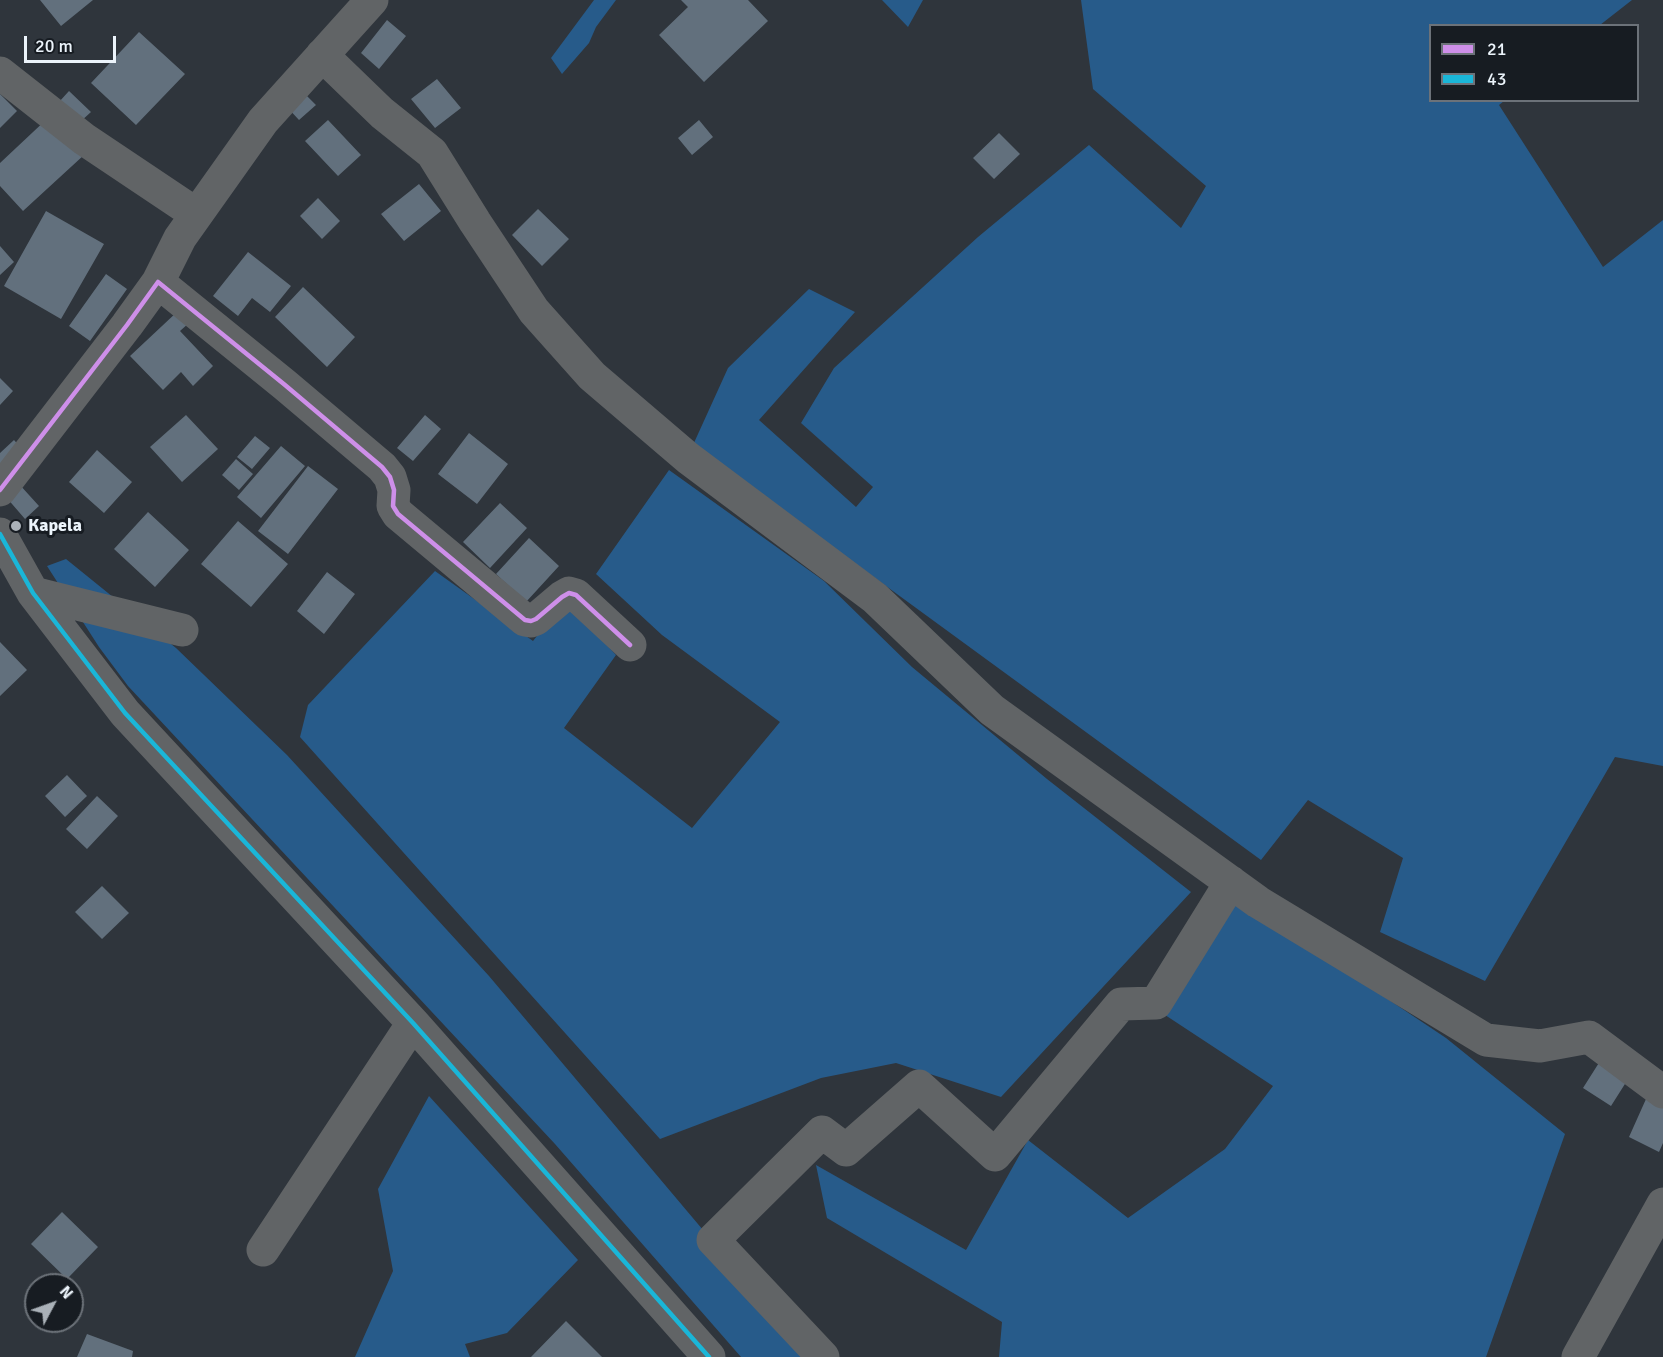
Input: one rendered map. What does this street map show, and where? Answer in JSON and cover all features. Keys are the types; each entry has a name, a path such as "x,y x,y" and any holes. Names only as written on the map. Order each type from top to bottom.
{"street":[{"path":"0,490 158,282 180,238 263,121 372,0"},
{"path":"322,56 382,113 432,153 534,311 592,376 688,458 876,598 992,710 1258,902 1486,1040 1540,1046 1589,1037 1663,1092"},
{"path":"0,73 84,139 196,214"},
{"path":"158,282 382,467 390,477 394,490 393,506 398,514 525,620 536,619 562,597 569,593 576,594 630,645"},
{"path":"0,534 33,592 125,713 413,1023 709,1357"},
{"path":"33,592 182,630"},
{"path":"823,1357 714,1240 822,1132 846,1150 919,1086 995,1155 1121,1004 1156,1003 1231,882"},
{"path":"263,1250 413,1023"},
{"path":"1578,1357 1663,1204"}],"water":[{"path":"594,0 616,0 596,27 589,43 562,74 551,58"},
{"path":"882,0 923,0 908,27"},
{"path":"1081,0 1632,0 1601,24 1429,24 1429,102 1503,102 1499,105 1603,267 1663,220 1663,766 1615,757 1485,981 1380,932 1403,858 1308,800 1261,860 693,445 728,368 809,289 855,312 759,420 856,507 873,487 801,423 834,368 978,237 1089,145 1181,228 1206,186 1093,89"},
{"path":"669,470 824,581 912,667 1047,779 1191,892 1001,1097 896,1063 821,1078 660,1139 300,737 308,705 435,571 533,641 565,600 616,655 564,728 692,828 780,722 662,635 596,574"},
{"path":"66,559 176,648 287,755 489,976 810,1357 741,1357 555,1144 128,686 99,647 47,566"},
{"path":"1232,895 1446,1038 1565,1134 1486,1357 999,1357 1002,1322 827,1218 816,1165 966,1250 1028,1140 1128,1218 1225,1149 1273,1086 1159,1011"},
{"path":"429,1096 578,1260 507,1333 465,1344 470,1357 355,1357 393,1271 378,1189"}],"building":[{"path":"40,0 93,0 61,26"},
{"path":"681,0 748,0 768,21 704,82 659,35 688,7"},
{"path":"387,20 406,36 379,69 361,53"},
{"path":"139,32 185,74 136,125 91,83"},
{"path":"437,79 461,108 435,128 411,99"},
{"path":"69,91 91,112 80,122 59,102"},
{"path":"302,91 316,105 299,120 286,106"},
{"path":"0,94 17,111 0,128"},
{"path":"49,117 84,155 23,211 0,186 0,163"},
{"path":"328,120 361,155 338,176 305,141"},
{"path":"699,120 713,137 692,155 678,138"},
{"path":"999,133 1020,154 994,179 973,158"},
{"path":"419,184 441,211 404,241 381,214"},
{"path":"318,198 340,221 322,239 300,216"},
{"path":"538,209 569,239 542,266 512,235"},
{"path":"46,211 104,244 61,319 4,286"},
{"path":"0,246 14,262 0,275"},
{"path":"248,252 291,286 270,312 252,298 238,316 213,296"},
{"path":"106,274 127,289 90,341 69,326"},
{"path":"303,287 355,337 327,367 275,317"},
{"path":"178,311 189,323 180,331 213,366 193,386 181,372 163,390 130,356"},
{"path":"0,378 13,391 0,405"},
{"path":"186,415 218,449 182,482 150,447"},
{"path":"425,415 441,429 413,461 397,448"},
{"path":"469,433 508,464 477,504 438,474"},
{"path":"255,436 270,448 252,469 237,457"},
{"path":"14,440 22,449 0,471 0,453"},
{"path":"281,446 305,466 261,518 237,497"},
{"path":"97,450 132,482 104,513 69,482"},
{"path":"236,459 253,474 239,490 222,475"},
{"path":"308,466 338,489 288,554 258,531"},
{"path":"19,484 39,506 25,519 6,497"},
{"path":"500,503 527,528 490,568 463,542"},
{"path":"148,512 189,550 155,587 114,549"},
{"path":"238,521 288,564 251,607 201,564"},
{"path":"529,538 559,566 526,602 496,574"},
{"path":"327,572 355,594 324,634 297,611"},
{"path":"0,642 27,670 0,696"},
{"path":"67,775 87,796 65,817 45,796"},
{"path":"97,796 118,816 87,849 66,829"},
{"path":"102,886 129,913 102,939 75,912"},
{"path":"1602,1058 1630,1076 1611,1106 1583,1088"},
{"path":"1646,1099 1663,1107 1663,1143 1659,1152 1629,1137"},
{"path":"62,1212 98,1247 73,1273 61,1273 31,1244"},
{"path":"566,1321 602,1357 531,1357"},
{"path":"87,1334 133,1351 132,1357 77,1357"}],"transit line":[{"name":"21","path":"0,490 158,282 382,467 390,477 394,490 393,506 398,514 525,620 536,619 569,593 576,595 630,645"},
{"name":"43","path":"0,534 33,593 125,713 413,1023 709,1357"}],"place":[{"name":"Kapela","path":"16,526"}]}
